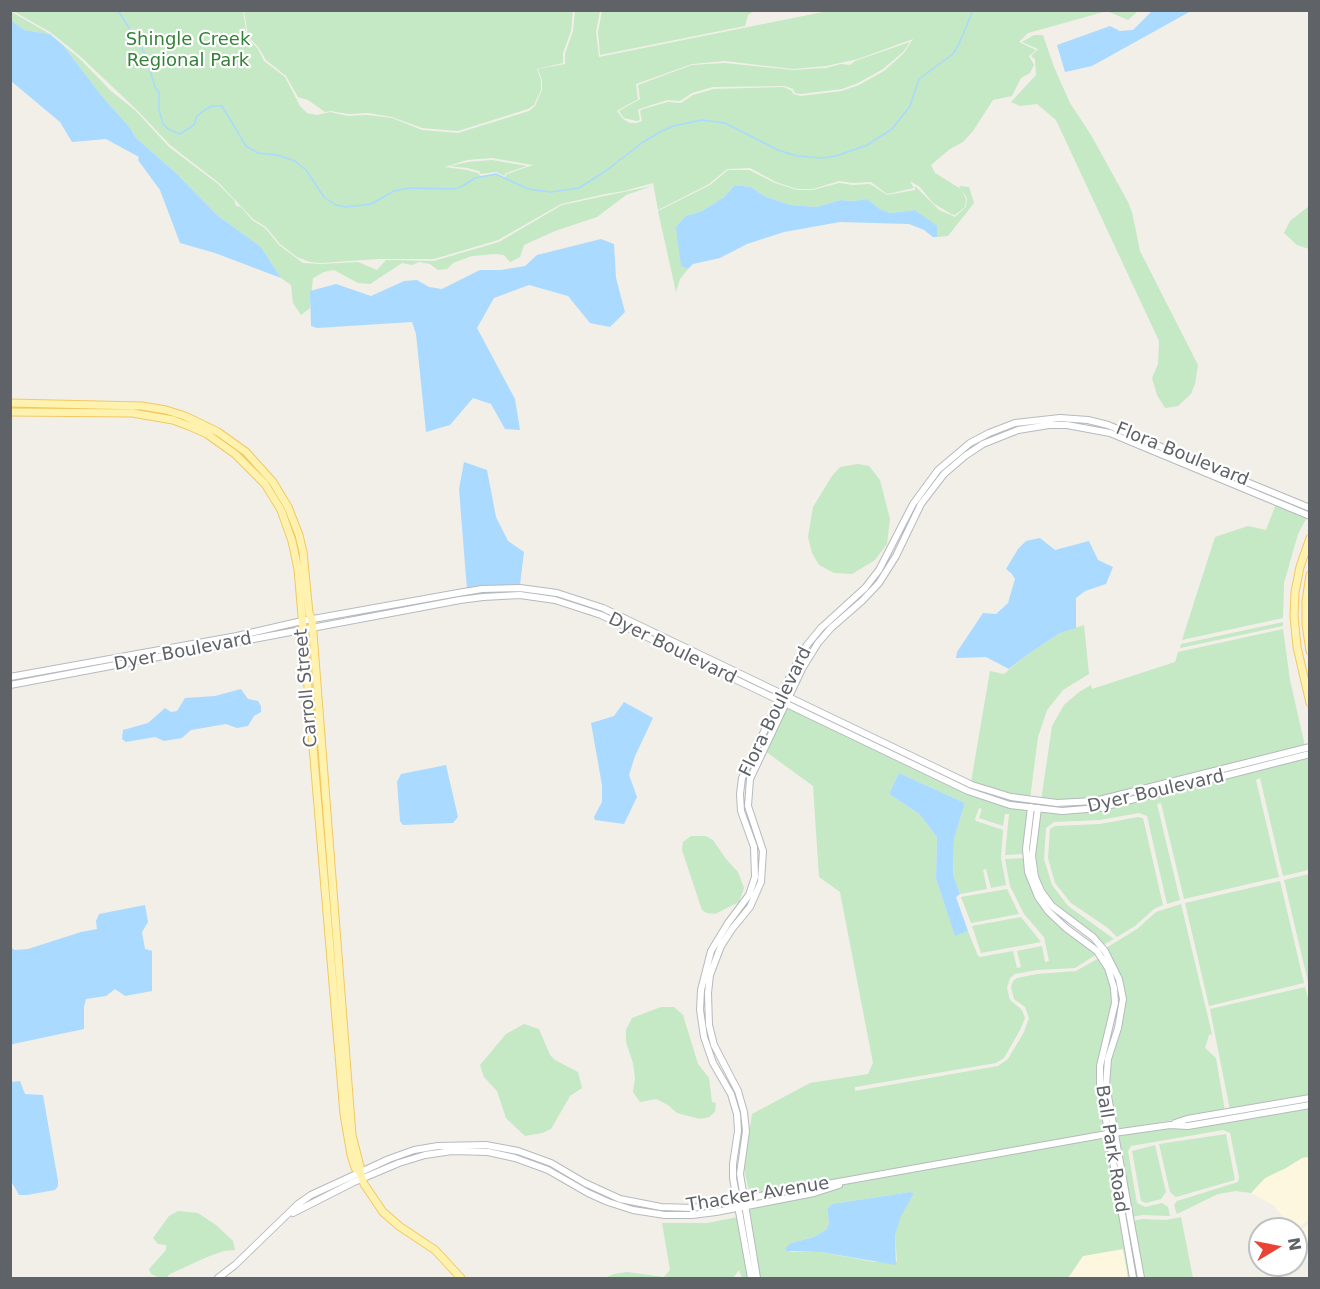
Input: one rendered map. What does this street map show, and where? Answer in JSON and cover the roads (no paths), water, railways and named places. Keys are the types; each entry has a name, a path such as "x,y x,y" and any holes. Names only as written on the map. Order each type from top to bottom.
{"main road":[{"name":"Carroll Street","path":"10,403 91,403 142,406 166,410 210,427 246,452 273,482 299,535 312,623 351,1116 361,1175"},
{"name":"Carroll Street","path":"10,412 132,413 173,420 207,434 236,454 284,508 298,569 346,1134 355,1168 375,1203 399,1226 435,1250 461,1278"},
{"path":"1310,538 1300,567 1295,592 1294,616 1297,646 1310,703"},
{"path":"1310,575 1306,601 1306,624 1310,651"},
{"path":"338,1059 344,1064 348,1112 351,1116"}],"street":[{"name":"Flora Boulevard","path":"784,699 801,656 814,636 865,588 879,570 913,504 930,478 945,462 970,443 1015,423 1060,417 1108,424 1310,508"},
{"path":"1015,423 1018,430"},
{"name":"Flora Boulevard","path":"757,1278 732,1170 738,1131 737,1114 731,1094 713,1063 706,1044 700,1010 701,990 711,951 749,895 754,882 756,863 754,847 741,811 742,778 784,699 824,636 869,595 885,574 921,504 938,481 958,461 974,450 1018,430 1049,425 1067,425 1110,433 1310,516"},
{"name":"Dyer Boulevard","path":"10,677 302,625 482,589 520,588 556,593 590,603 668,639 784,699"},
{"name":"Dyer Boulevard","path":"312,623 483,597 520,595 555,600 587,609 972,785 1035,805 1079,810 1134,800 1310,754"},
{"name":"Dyer Boulevard","path":"10,685 236,644 302,625"},
{"path":"654,640 668,639"},
{"name":"Dyer Boulevard","path":"1035,805 1095,801 1310,747"},
{"path":"1203,782 1206,777 1241,768 1247,763"},
{"path":"1134,800 1143,795 1187,783 1195,777"},
{"name":"Ball Park Road","path":"1035,805 1032,856 1038,884 1052,906 1093,937 1105,951 1119,979 1123,999 1118,1028 1108,1059 1106,1085 1133,1278"},
{"name":"Thacker Avenue","path":"1282,1106 1310,1098"},
{"name":"Thacker Avenue","path":"218,1278 235,1265 298,1204 311,1195 361,1175 408,1152 453,1144 499,1147 542,1163 588,1193 633,1210 683,1215 814,1193 860,1178 1111,1133 1170,1125 1187,1119 1282,1106 1310,1105"},
{"name":"Ball Park Road","path":"1111,1133 1141,1278"},
{"name":"Flora Boulevard","path":"741,1204 751,1278"}],"water":[{"path":"1153,10 1191,11 1092,66 1065,72 1057,45 1110,26 1120,31 1133,30"},
{"path":"11,20 24,30 50,34 63,45 135,137 176,173 217,215 261,247 281,278 215,253 180,243 160,190 138,160 139,157 106,139 72,142 60,122 11,81"},
{"path":"735,185 751,187 766,197 791,205 816,207 841,200 867,199 880,209 891,213 915,210 937,226 937,237 909,224 840,222 784,232 747,244 720,258 693,264 688,269 681,266 676,227 686,216 702,211 724,197"},
{"path":"601,239 614,244 616,278 625,312 610,327 590,323 568,296 529,285 494,298 477,328 515,399 520,430 505,429 491,404 473,398 450,425 426,432 416,334 412,322 317,328 311,326 310,291 336,284 371,296 404,281 417,280 429,287 442,289 480,270 501,270 525,266 537,255"},
{"path":"464,462 487,470 496,517 508,541 524,552 520,585 467,590 459,489"},
{"path":"1040,538 1055,550 1089,541 1098,560 1113,567 1106,584 1085,591 1076,598 1076,628 1060,633 1009,669 986,657 956,658 957,652 983,613 996,614 1008,603 1015,579 1006,569 1018,549 1026,541"},
{"path":"241,689 248,699 258,701 261,706 261,712 254,716 248,726 237,728 226,724 191,730 182,738 164,741 155,737 126,742 122,739 123,730 148,723 165,708 171,712 177,711 185,698 215,696"},
{"path":"624,702 653,718 635,756 629,775 637,797 624,824 595,820 594,817 602,802 602,785 591,723 614,716"},
{"path":"446,765 458,817 453,823 403,825 400,821 397,782 401,774"},
{"path":"899,773 965,803 954,839 953,874 960,894 956,897 968,931 955,936 936,879 937,837 919,814 889,794"},
{"path":"145,905 148,922 142,932 145,949 152,951 152,991 125,996 115,989 106,996 86,999 84,1029 13,1044 11,1047 11,948 28,949 97,929 96,921 99,914"},
{"path":"20,1081 25,1094 43,1095 58,1181 55,1190 19,1195 11,1181 11,1082"},
{"path":"914,1193 900,1218 895,1236 896,1265 821,1252 786,1251 791,1243 814,1237 827,1229 829,1223 827,1209 832,1204"}],"waterway":[{"path":"118,10 145,54 155,87 159,92 159,110 163,124 168,129 180,134 194,125 197,116 203,111 212,106 222,106 246,146 258,153 277,155 295,161 306,170 324,197 336,205 346,207 371,204 394,191 410,188 453,189 475,178 496,174 528,189 551,192 579,188 660,132 673,126 702,120 725,123 778,150 797,156 822,158 836,156 867,145 892,129 910,106 919,79 953,54 973,10"}],"park label":[{"name":"Shingle Creek Regional Park","path":"188,50"}]}
